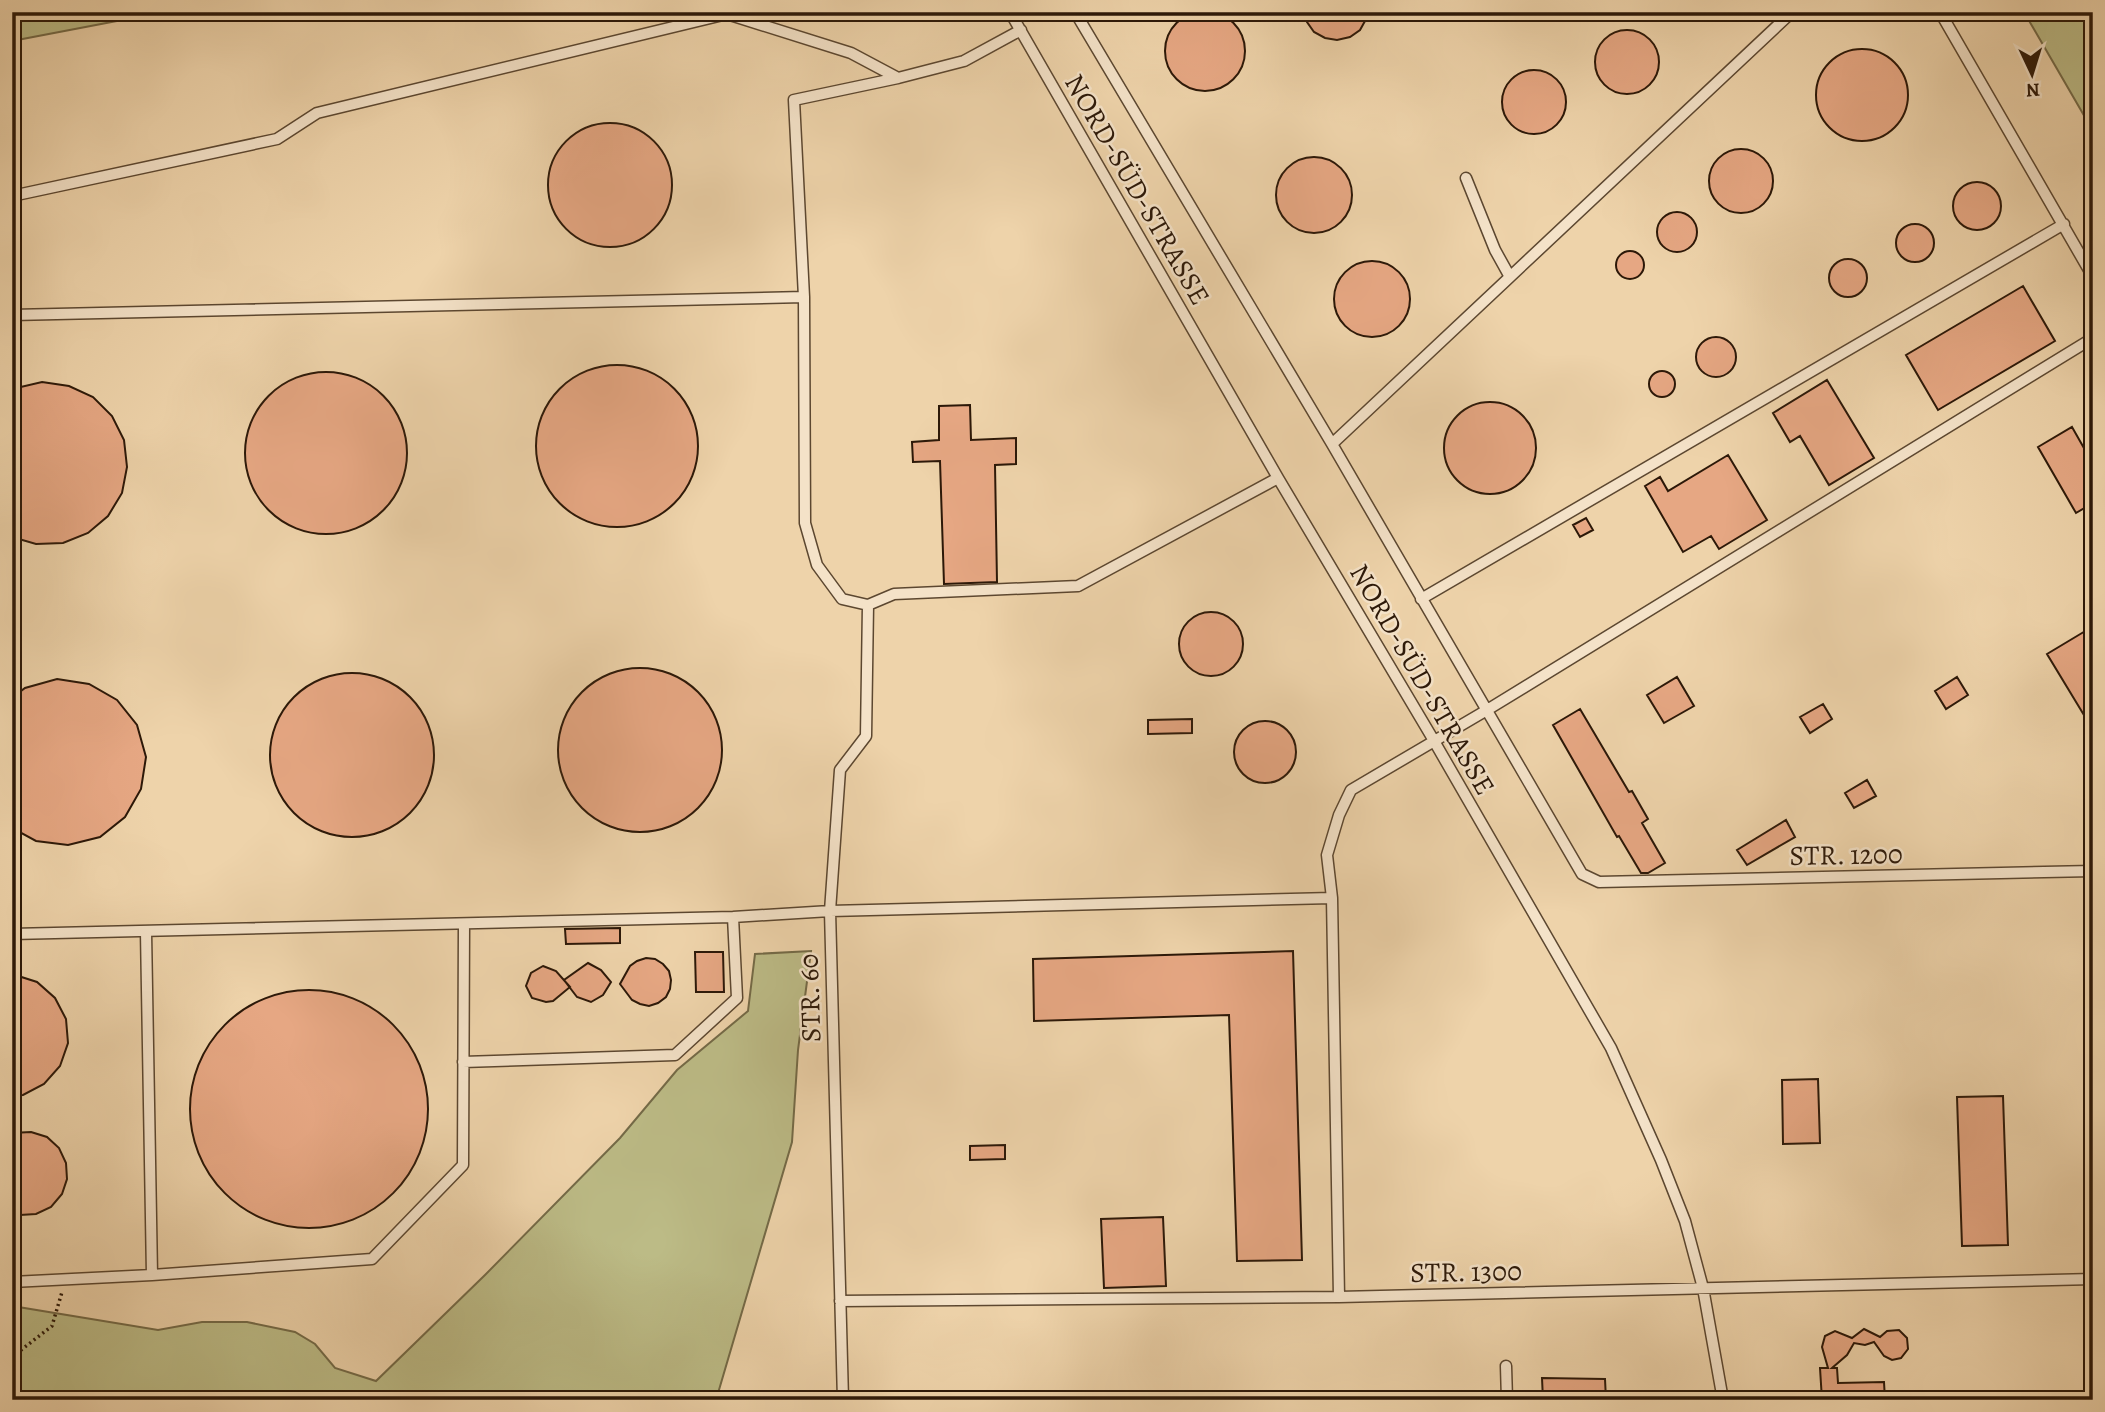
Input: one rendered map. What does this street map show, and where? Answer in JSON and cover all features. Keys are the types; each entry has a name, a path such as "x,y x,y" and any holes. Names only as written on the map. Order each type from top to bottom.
{"lane":[{"name":"NORD-SÜD-STRASSE","path":"1010,12 1611,1048 1685,1221 1703,1288 1723,1400"},
{"path":"1075,12 1487,710"},
{"path":"1332,444 1792,12"},
{"path":"1940,12 2093,276"},
{"path":"12,196 278,139 317,113 727,13 851,53 898,78"},
{"path":"1021,30 964,61 794,100 804,297 805,523 817,565 842,599 868,605 894,594 1078,586 1278,478"},
{"path":"1466,178 1495,250 1510,277"},
{"path":"1421,599 2064,224"},
{"path":"12,315 804,297"},
{"path":"1339,1297 1332,898 1327,855 1339,815 1351,790 1487,710 2093,338"},
{"name":"STR. 60","path":"843,1400 830,911 840,770 866,736 868,605"},
{"name":"STR. 1200","path":"1487,710 1582,874 1600,882 2093,871"},
{"path":"12,934 733,918 830,911 1332,898"},
{"path":"463,1062 675,1055 737,998 733,918"},
{"path":"12,1282 372,1259 463,1164 464,923"},
{"path":"146,932 152,1275"},
{"name":"STR. 1300","path":"841,1301 1339,1297 2093,1279"},
{"path":"1506,1366 1507,1400"}],"path":[{"path":"12,1357 52,1326 62,1290 62,1280"}],"shaded area":[{"path":"12,12 164,12 12,41"},
{"path":"2024,12 2093,12 2093,131"},
{"path":"811,951 798,1050 792,1142 716,1400 12,1400 12,1306 158,1330 202,1322 247,1322 295,1332 315,1344 335,1368 376,1381 620,1138 677,1070 748,1011 755,954"}],"building":[{"path":"1205,11 1220,14 1233,23 1242,36 1245,51 1242,66 1233,79 1220,88 1205,91 1190,88 1177,79 1168,66 1165,51 1168,36 1177,23 1190,14"},
{"path":"1304,12 1370,12 1360,30 1350,37 1337,40 1314,32"},
{"path":"1627,30 1645,36 1653,44 1659,62 1653,80 1645,88 1627,94 1609,88 1601,80 1595,62 1601,44 1609,36"},
{"path":"1862,49 1880,52 1895,62 1905,77 1908,95 1905,113 1895,128 1880,138 1862,141 1844,138 1829,128 1819,113 1816,95 1819,77 1829,62 1844,52"},
{"path":"1534,70 1557,79 1566,102 1557,125 1534,134 1511,125 1502,102 1511,79"},
{"path":"610,123 634,128 654,141 667,161 672,185 667,209 654,229 634,242 610,247 586,242 566,229 553,209 548,185 553,161 566,141 586,128"},
{"path":"1735,149 1747,149 1764,158 1771,169 1771,193 1764,204 1747,213 1735,213 1723,208 1714,199 1709,187 1709,175 1714,163 1723,154"},
{"path":"1307,157 1321,157 1335,163 1346,174 1352,195 1349,210 1341,222 1321,233 1307,233 1293,227 1282,216 1276,202 1276,188 1282,174 1293,163"},
{"path":"1977,182 1994,189 2001,206 1994,223 1977,230 1960,223 1953,206 1960,189"},
{"path":"1677,212 1685,213 1691,218 1696,224 1696,240 1691,246 1685,251 1677,252 1669,251 1663,246 1658,240 1657,232 1658,224 1663,218 1669,213"},
{"path":"1915,224 1929,229 1934,243 1929,257 1915,262 1901,257 1896,243 1901,229"},
{"path":"1630,251 1640,255 1644,265 1640,275 1630,279 1620,275 1616,265 1620,255"},
{"path":"1848,259 1861,265 1867,278 1861,291 1848,297 1835,291 1829,278 1835,265"},
{"path":"1372,261 1386,264 1399,272 1407,285 1410,299 1407,313 1399,326 1386,334 1372,337 1358,334 1345,326 1337,313 1334,299 1337,285 1345,272 1358,264"},
{"path":"2023,286 2055,341 1938,410 1906,355"},
{"path":"1716,337 1730,343 1736,357 1730,371 1716,377 1702,371 1696,357 1702,343"},
{"path":"617,365 648,372 674,389 691,415 698,446 691,477 674,503 648,520 617,527 586,520 560,503 543,477 536,446 543,415 560,389 586,372"},
{"path":"1662,371 1671,375 1675,384 1671,393 1662,397 1653,393 1649,384 1653,375"},
{"path":"326,372 357,379 383,396 400,422 407,453 400,484 383,510 357,527 326,534 295,527 269,510 252,484 245,453 252,422 269,396 295,379"},
{"path":"1827,380 1874,458 1829,485 1800,436 1790,442 1773,413"},
{"path":"42,382 69,386 93,397 112,416 124,440 127,467 122,493 108,516 88,533 63,543 36,544 12,537 12,389"},
{"path":"1490,402 1507,406 1522,416 1532,431 1536,448 1532,465 1522,480 1507,490 1490,494 1473,490 1458,480 1448,465 1444,448 1448,431 1458,416 1473,406"},
{"path":"970,405 971,440 1016,438 1016,464 995,465 997,582 944,584 940,461 913,462 912,442 939,440 939,406"},
{"path":"2072,427 2093,464 2093,503 2076,513 2038,447"},
{"path":"1728,455 1767,520 1719,549 1711,536 1683,552 1645,486 1660,477 1668,491"},
{"path":"1586,518 1593,530 1580,537 1573,525"},
{"path":"1205,612 1217,612 1234,621 1241,632 1241,656 1234,667 1217,676 1205,676 1193,671 1184,662 1179,650 1179,638 1184,626 1193,617"},
{"path":"2087,630 2093,640 2093,730 2047,654"},
{"path":"640,668 671,674 698,692 716,719 722,750 716,781 698,808 671,826 640,832 609,826 582,808 564,781 558,750 564,719 582,692 609,674"},
{"path":"352,673 383,679 410,697 428,724 434,755 428,786 410,813 383,831 352,837 321,831 294,813 276,786 270,755 276,724 294,697 321,679"},
{"path":"1677,677 1694,706 1664,723 1647,695"},
{"path":"1957,677 1968,695 1946,709 1935,691"},
{"path":"57,679 89,684 117,700 137,725 146,757 141,789 125,817 100,837 68,845 36,841 12,828 12,698 25,688"},
{"path":"1823,704 1832,719 1810,733 1800,717"},
{"path":"1580,709 1648,819 1642,823 1665,863 1648,873 1641,873 1619,836 1617,837 1553,725"},
{"path":"1192,719 1192,733 1148,734 1148,720"},
{"path":"1259,721 1271,721 1287,730 1294,740 1294,764 1287,774 1271,783 1259,783 1248,778 1239,769 1234,758 1234,746 1239,735 1248,726"},
{"path":"1867,780 1876,796 1854,808 1845,793"},
{"path":"1786,820 1795,837 1747,865 1737,850"},
{"path":"620,928 620,943 566,944 565,929"},
{"path":"1293,951 1302,1260 1237,1261 1229,1015 1034,1021 1033,959"},
{"path":"695,952 723,952 724,992 696,992"},
{"path":"646,958 663,964 669,971 671,980 666,997 649,1006 632,1000 620,984 630,966"},
{"path":"588,963 601,970 611,982 603,995 591,1002 577,997 564,980"},
{"path":"543,966 556,971 570,987 553,1001 532,998 526,986 531,973"},
{"path":"12,974 37,982 55,998 66,1019 68,1043 60,1066 44,1084 23,1095 12,1096"},
{"path":"297,990 321,990 344,995 365,1004 385,1017 401,1033 423,1074 428,1109 426,1132 419,1155 401,1185 385,1201 344,1223 321,1228 297,1228 274,1223 253,1214 233,1201 217,1185 195,1144 190,1121 190,1097 195,1074 204,1053 217,1033 233,1017 274,995"},
{"path":"1818,1079 1820,1143 1783,1144 1782,1080"},
{"path":"2003,1096 2008,1245 1962,1246 1957,1097"},
{"path":"31,1132 47,1137 59,1148 66,1163 67,1179 62,1194 51,1207 36,1214 20,1215 12,1212 12,1133"},
{"path":"1005,1145 1005,1159 970,1160 970,1146"},
{"path":"1163,1217 1166,1286 1104,1288 1101,1219"},
{"path":"1864,1329 1880,1337 1887,1331 1899,1330 1907,1338 1908,1349 1901,1358 1892,1360 1884,1356 1874,1342 1865,1345 1854,1343 1847,1355 1832,1368 1837,1368 1838,1383 1884,1382 1885,1400 1822,1400 1820,1368 1828,1368 1822,1347 1825,1336 1835,1331 1852,1338"},
{"path":"1542,1378 1605,1379 1606,1400 1543,1400"}]}
